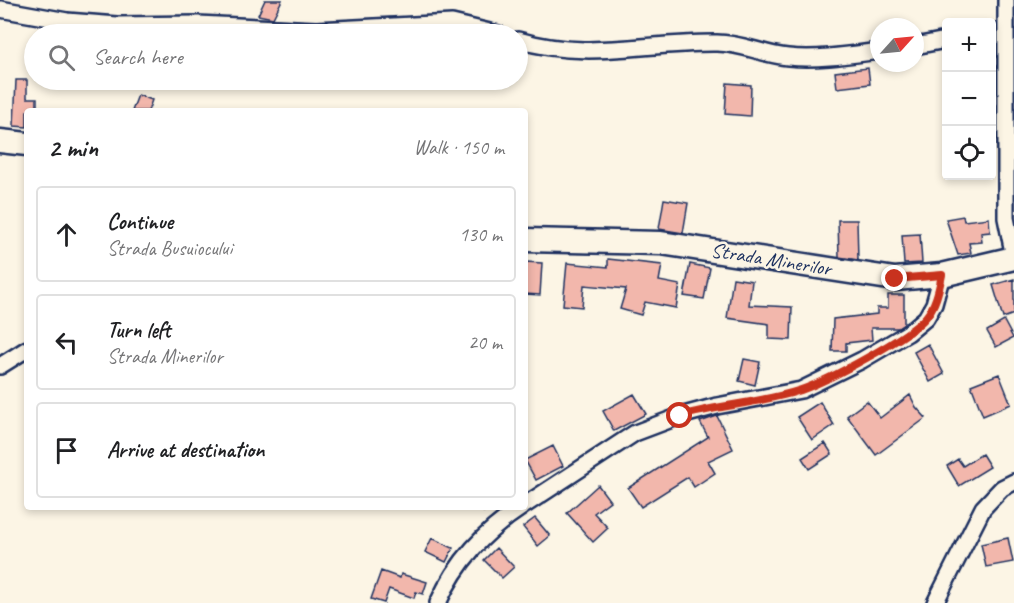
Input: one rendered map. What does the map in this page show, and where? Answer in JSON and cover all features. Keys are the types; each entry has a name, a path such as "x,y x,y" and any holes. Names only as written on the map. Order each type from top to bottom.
{"main road":[{"path":"0,141 24,144"},
{"name":"Strada Minerilor","path":"528,240 661,243 895,279 942,275 1014,257"}],"street":[{"path":"1006,0 999,29 1006,218 1014,257"},
{"path":"0,9 67,21 104,24"},
{"path":"432,24 456,24"},
{"path":"924,44 942,41"},
{"path":"528,42 567,51 607,51 662,44 720,43 751,47 786,57 838,57 870,52"},
{"path":"528,503 635,433 708,408 801,390 862,360 908,333 926,318 934,304 942,275"},
{"path":"0,366 24,351"},
{"path":"934,603 983,508 1002,488 1014,482"},
{"path":"438,603 449,578 466,554 495,527 518,510"}],"building":[{"path":"265,0 282,0 273,18 258,15"},
{"path":"868,68 870,84 837,88 835,72"},
{"path":"16,80 24,80 27,98 37,98 37,108 24,108 24,127 14,126"},
{"path":"727,83 751,85 750,116 725,114"},
{"path":"138,95 152,100 149,108 133,108"},
{"path":"664,199 688,203 683,233 659,229"},
{"path":"963,216 964,221 989,218 990,232 981,233 982,242 969,243 971,253 958,255 946,219"},
{"path":"838,220 857,220 858,260 839,257"},
{"path":"920,234 922,263 904,264 902,235"},
{"path":"608,259 662,265 659,281 680,285 676,308 645,302 641,315 620,309 626,289 584,285 582,307 563,305 567,263 608,267"},
{"path":"528,262 542,263 540,295 528,294"},
{"path":"690,264 710,268 704,299 684,296"},
{"path":"733,278 752,281 749,305 792,307 791,340 769,339 769,324 727,318"},
{"path":"1014,279 1014,314 1003,318 993,285"},
{"path":"888,295 904,295 904,324 898,328 871,328 872,340 846,343 846,351 832,351 833,319 877,314 877,308 888,308"},
{"path":"1004,321 1013,338 996,347 987,331"},
{"path":"928,344 944,374 930,382 914,352"},
{"path":"744,359 760,362 755,385 739,381"},
{"path":"999,374 1011,404 983,416 971,385"},
{"path":"634,394 646,414 614,431 603,411"},
{"path":"910,395 916,407 926,418 876,455 847,416 867,401 880,418"},
{"path":"820,402 834,425 812,440 797,417"},
{"path":"717,416 733,449 708,461 715,473 694,487 688,477 641,507 628,488 708,437 700,422"},
{"path":"825,443 832,454 809,469 802,458"},
{"path":"553,446 563,466 536,480 528,465 528,458"},
{"path":"982,454 990,467 959,486 947,466 958,459 963,466"},
{"path":"598,485 610,501 594,513 608,528 593,542 567,513"},
{"path":"535,518 550,536 538,546 523,527"},
{"path":"432,538 453,548 446,562 425,552"},
{"path":"1008,538 1013,562 986,567 981,544"},
{"path":"496,548 514,567 502,578 484,560"},
{"path":"381,571 400,578 401,574 427,582 423,594 416,592 414,598 389,589 384,603 371,599"}],"route":[{"path":"680,416 717,406 801,390 862,360 908,333 926,318 934,304 942,275 895,279"}]}
